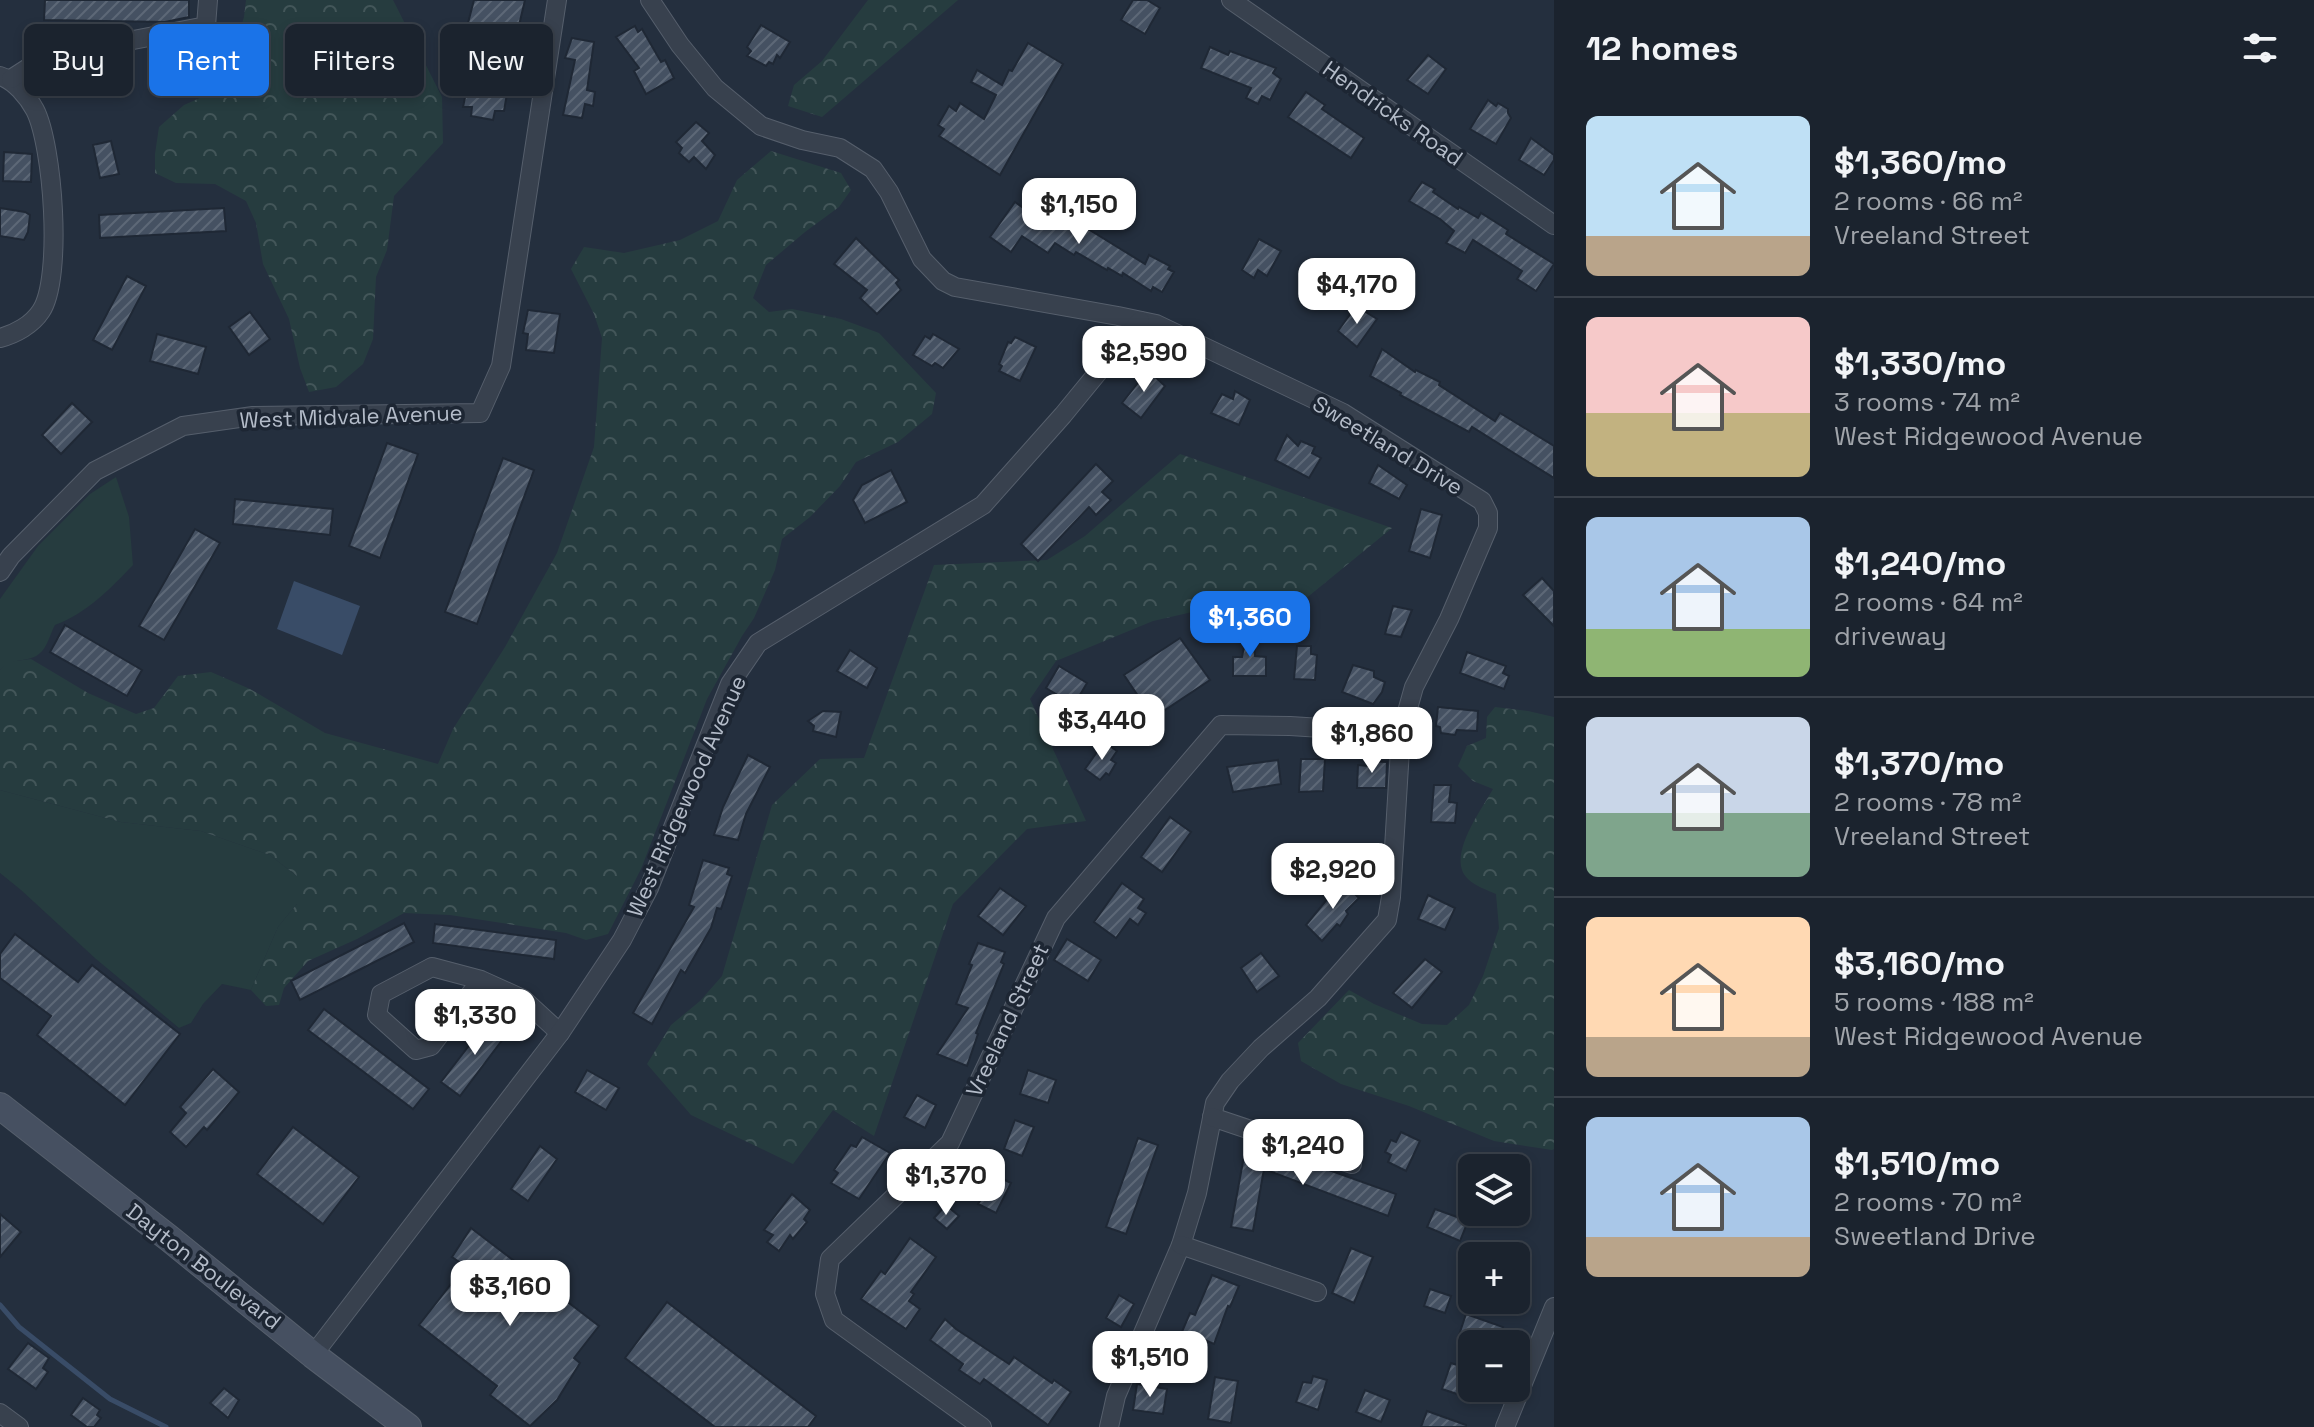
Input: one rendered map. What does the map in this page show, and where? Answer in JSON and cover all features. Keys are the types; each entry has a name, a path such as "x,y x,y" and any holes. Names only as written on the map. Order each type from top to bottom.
{"main road":[{"name":"Dayton Boulevard","path":"0,1106 408,1427"}],"street":[{"path":"0,338 24,327 41,311 49,290 53,252 52,195 46,143 34,109 5,78 45,57 206,26 208,0"},
{"name":"West Midvale Avenue","path":"0,572 11,556 95,471 183,426 253,416 480,413 504,352 557,0"},
{"name":"Sweetland Drive","path":"650,0 680,45 715,88 761,126 802,140 840,148 873,169 896,205 922,259 943,281 955,287 1156,324 1343,413 1482,501 1488,513 1488,528 1449,619 1414,687 1401,733 1387,920 1318,998 1261,1048 1230,1081 1215,1103 1197,1193 1181,1245 1116,1396 1109,1427"},
{"name":"Hendricks Road","path":"1231,0 1554,225"},
{"name":"West Ridgewood Avenue","path":"313,1355 560,1033 622,940 649,888 730,684 758,643 983,505 1063,415 1140,321"},
{"name":"Vreeland Street","path":"982,1427 834,1320 825,1294 830,1259 950,1143 1056,918 1221,725 1401,733"},
{"path":"481,980 431,1046 416,1050 377,1015 381,994 432,967 481,980 523,999 560,1033"},
{"path":"1212,1117 1352,1164"},
{"path":"1181,1245 1317,1292"},
{"path":"1505,1427 1554,1307"},
{"path":"0,1413 19,1427"}],"green space":[{"path":"246,0 393,0 405,24 285,24 285,96 424,96 424,61 442,97 443,143 394,196 387,250 376,277 373,339 363,364 336,387 309,392 289,319 263,264 256,223 246,201 215,184 176,183 155,173 159,127 184,105 204,96 269,96 269,24 242,24"},
{"path":"868,0 958,0 822,117 788,106 794,85 822,61"},
{"path":"771,151 841,173 851,190 839,207 766,265 753,298 769,312 792,309 841,319 879,333 936,393 932,414 898,442 856,462 840,486 810,517 782,539 775,570 754,618 707,699 641,869 608,934 586,940 566,933 450,915 404,913 308,961 284,988 279,1005 266,1006 251,990 278,927 297,904 297,876 270,855 201,831 121,822 0,790 0,670 8,662 31,659 88,693 136,714 154,708 178,676 211,672 250,689 325,733 438,764 453,729 505,647 557,553 594,447 602,338 594,314 571,269 584,247 624,253 680,240 718,221 737,180"},
{"path":"1180,454 1392,528 1293,609 1240,601 1153,621 1056,661 1030,699 1086,821 1027,829 953,904 874,1136 833,1110 793,1164 691,1115 647,1064 671,1025 700,1001 722,976 772,805 820,759 864,758 934,565 1047,560 1085,536"},
{"path":"116,477 129,517 133,565 88,607 55,625 38,655 11,663 0,670 0,599 38,546 90,494"},
{"path":"1495,707 1554,717 1552,1150 1494,1141 1409,1106 1341,1084 1301,1061 1298,1043 1349,990 1422,1024 1447,1025 1469,1005 1483,976 1499,928 1496,894 1468,879 1462,870 1461,859 1468,834 1493,789 1473,781 1458,766 1467,746 1486,738 1487,717"},
{"path":"0,790 121,822 201,831 270,855 297,876 297,904 278,927 251,990 222,984 203,1004 191,1023 179,1028 0,873"}],"water":[{"path":"294,581 360,606 342,655 277,629"}],"building":[{"path":"45,0 189,0 189,17 165,22 44,20"},
{"path":"474,0 525,0 519,24 468,24"},
{"path":"1133,0 1147,0 1160,8 1145,34 1121,20"},
{"path":"761,25 790,42 780,58 777,55 773,64 769,62 766,66 747,56 751,51 747,47"},
{"path":"635,26 638,32 642,29 674,78 646,94 634,71 639,68 616,37"},
{"path":"572,38 594,42 587,90 595,92 593,106 585,104 582,118 563,115 575,60 565,58"},
{"path":"1028,43 1063,64 1000,175 939,136 944,129 938,125 949,106 956,111 960,103 984,119 996,95 971,82 977,70 1002,85"},
{"path":"1210,47 1276,68 1273,73 1281,79 1270,100 1262,96 1258,104 1246,98 1251,88 1201,68"},
{"path":"1428,55 1446,69 1428,94 1407,80"},
{"path":"1306,92 1325,105 1322,109 1364,138 1351,158 1288,117"},
{"path":"465,96 507,96 504,111 495,111 493,120 471,116 472,107 463,107"},
{"path":"1488,100 1508,109 1511,118 1496,144 1470,129"},
{"path":"696,122 709,133 702,141 715,155 706,169 694,157 689,162 679,153 682,148 676,142"},
{"path":"1531,138 1554,155 1544,175 1519,160"},
{"path":"111,141 119,174 100,178 93,145"},
{"path":"4,152 32,154 31,182 3,181"},
{"path":"1422,182 1458,209 1478,218 1481,213 1508,230 1506,234 1554,264 1536,291 1517,279 1522,271 1473,240 1465,253 1446,243 1454,231 1409,201"},
{"path":"1015,202 1049,226 1055,217 1063,222 1067,216 1145,264 1149,255 1170,266 1168,269 1174,272 1162,292 1153,287 1151,291 1123,273 1122,276 1107,270 1055,243 1048,253 1022,236 1011,252 990,237"},
{"path":"0,208 30,215 24,240 0,236"},
{"path":"224,208 226,231 100,238 99,215"},
{"path":"856,238 899,280 896,283 901,290 877,314 860,298 867,290 834,264"},
{"path":"1259,239 1281,251 1267,276 1258,270 1254,278 1242,270"},
{"path":"127,276 146,286 112,350 93,340"},
{"path":"1356,306 1377,319 1357,347 1338,331"},
{"path":"528,310 560,314 554,353 526,350 528,334 523,333"},
{"path":"250,312 270,339 249,355 229,327"},
{"path":"157,334 206,347 198,374 150,361"},
{"path":"933,334 959,349 943,368 935,363 932,366 913,355 925,336 930,339"},
{"path":"1015,337 1036,347 1020,381 999,371 1008,342 1011,343"},
{"path":"1382,349 1415,372 1440,382 1439,385 1495,421 1500,413 1554,446 1554,478 1472,427 1469,432 1370,376"},
{"path":"1148,370 1165,386 1141,418 1122,403"},
{"path":"1235,391 1250,400 1239,425 1211,413 1222,394 1233,399"},
{"path":"72,403 92,422 61,454 42,435"},
{"path":"1287,435 1298,446 1301,441 1315,447 1312,453 1321,458 1309,478 1275,460"},
{"path":"387,443 418,454 380,558 349,546"},
{"path":"503,458 534,470 477,624 445,612"},
{"path":"1096,464 1113,481 1102,492 1111,500 1096,515 1089,507 1038,561 1021,544"},
{"path":"1378,465 1407,485 1399,499 1369,483"},
{"path":"891,470 907,502 865,523 853,500 862,485"},
{"path":"235,499 333,509 330,535 233,524"},
{"path":"1421,509 1442,515 1430,558 1409,551"},
{"path":"195,529 220,543 164,640 139,626"},
{"path":"1542,578 1554,591 1554,626 1523,595"},
{"path":"1393,606 1412,610 1401,637 1385,634"},
{"path":"65,625 142,670 127,696 50,652"},
{"path":"1248,626 1253,626 1255,656 1266,657 1266,676 1233,676 1233,657 1242,657"},
{"path":"1180,638 1210,680 1153,718 1124,675"},
{"path":"1297,646 1311,646 1311,654 1317,655 1315,680 1294,679"},
{"path":"850,650 877,668 867,688 837,671"},
{"path":"1467,652 1506,666 1503,673 1509,676 1504,689 1460,673"},
{"path":"1353,665 1374,671 1374,677 1385,682 1373,704 1342,692"},
{"path":"1059,666 1087,683 1074,705 1046,688"},
{"path":"1438,707 1478,711 1477,731 1457,730 1455,735 1441,733 1440,727 1436,726"},
{"path":"823,711 841,712 836,737 813,731 814,726 808,721"},
{"path":"1104,742 1117,751 1111,760 1116,763 1109,775 1106,773 1100,780 1085,769"},
{"path":"748,755 770,767 746,814 738,840 714,835 723,807"},
{"path":"1301,759 1325,759 1323,791 1299,792"},
{"path":"1278,760 1281,784 1233,792 1227,767"},
{"path":"1369,761 1387,762 1386,788 1357,788 1358,765 1368,766"},
{"path":"1434,785 1451,785 1449,802 1457,803 1455,823 1431,822"},
{"path":"1170,817 1191,832 1162,872 1141,857"},
{"path":"703,860 729,868 727,874 732,876 711,928 685,973 681,970 652,1024 633,1013 694,907 689,905"},
{"path":"1342,881 1359,898 1346,911 1348,914 1340,926 1337,924 1322,941 1306,925"},
{"path":"1122,883 1144,899 1138,908 1146,913 1138,925 1130,919 1116,938 1094,922"},
{"path":"1000,888 1026,906 1003,935 978,916"},
{"path":"1428,895 1455,908 1445,930 1418,919"},
{"path":"404,923 414,942 300,1000 291,981"},
{"path":"435,924 556,940 554,959 433,943"},
{"path":"15,934 78,982 92,965 180,1034 125,1105 37,1035 51,1016 0,978 0,954"},
{"path":"1067,939 1101,960 1088,981 1054,960"},
{"path":"978,943 1005,952 1001,962 1004,964 976,1033 967,1066 937,1054 968,1008 956,1004"},
{"path":"1261,953 1279,976 1257,992 1241,968"},
{"path":"1425,959 1442,972 1412,1008 1393,993"},
{"path":"324,1009 429,1089 413,1109 308,1030"},
{"path":"491,1017 509,1031 460,1096 441,1082"},
{"path":"213,1069 239,1092 207,1130 204,1127 186,1147 170,1132 186,1113 180,1107"},
{"path":"587,1070 619,1088 606,1110 575,1092"},
{"path":"1028,1070 1056,1080 1048,1103 1020,1094"},
{"path":"917,1095 936,1105 925,1128 904,1117"},
{"path":"1015,1120 1034,1127 1022,1156 1004,1149"},
{"path":"293,1127 359,1177 323,1224 257,1174"},
{"path":"1401,1132 1420,1141 1406,1171 1388,1162 1391,1155 1385,1152 1391,1140 1396,1142"},
{"path":"862,1137 890,1153 859,1199 831,1183 838,1173 834,1170 851,1145 856,1147"},
{"path":"1138,1138 1158,1145 1126,1234 1106,1227"},
{"path":"540,1146 557,1159 528,1201 511,1189"},
{"path":"1284,1154 1396,1194 1388,1216 1264,1169 1253,1231 1231,1227 1244,1156 1281,1162"},
{"path":"987,1171 1011,1183 996,1213 978,1204 984,1194 977,1191"},
{"path":"792,1194 810,1210 804,1219 807,1222 793,1239 790,1235 779,1251 767,1242 773,1235 764,1230"},
{"path":"946,1205 959,1216 947,1229 934,1218"},
{"path":"1435,1209 1458,1217 1458,1226 1466,1226 1460,1241 1427,1227"},
{"path":"0,1214 21,1232 0,1257"},
{"path":"471,1228 599,1326 574,1358 580,1363 557,1400 530,1426 490,1395 497,1386 419,1325 465,1266 452,1257"},
{"path":"910,1238 936,1257 911,1292 914,1294 909,1301 920,1309 906,1329 861,1299 881,1271 885,1274"},
{"path":"1351,1248 1373,1257 1354,1303 1332,1293"},
{"path":"1212,1275 1239,1286 1214,1344 1205,1340 1203,1344 1181,1334 1190,1313 1195,1315"},
{"path":"1430,1289 1451,1296 1445,1313 1424,1306"},
{"path":"1119,1295 1134,1304 1121,1327 1106,1318"},
{"path":"667,1302 816,1416 808,1427 715,1427 625,1358"},
{"path":"1466,1314 1503,1327 1502,1330 1461,1330"},
{"path":"945,1319 1009,1364 1014,1357 1071,1392 1048,1425 984,1379 980,1384 959,1370 963,1364 930,1340"},
{"path":"28,1343 49,1358 43,1368 48,1372 36,1389 8,1369"},
{"path":"1451,1363 1458,1365 1458,1394 1442,1389"},
{"path":"1313,1376 1327,1380 1318,1410 1296,1402 1303,1382 1311,1383"},
{"path":"1215,1377 1238,1381 1231,1423 1208,1419"},
{"path":"1137,1384 1167,1389 1163,1414 1133,1410"},
{"path":"224,1388 239,1400 228,1418 210,1403"},
{"path":"1365,1390 1390,1400 1381,1422 1356,1412"},
{"path":"83,1398 100,1410 97,1415 101,1418 94,1427 87,1427 71,1415"},
{"path":"1427,1411 1466,1425 1466,1427 1421,1427"}],"waterway":[{"path":"0,1305 19,1327 110,1399 166,1427"}]}
